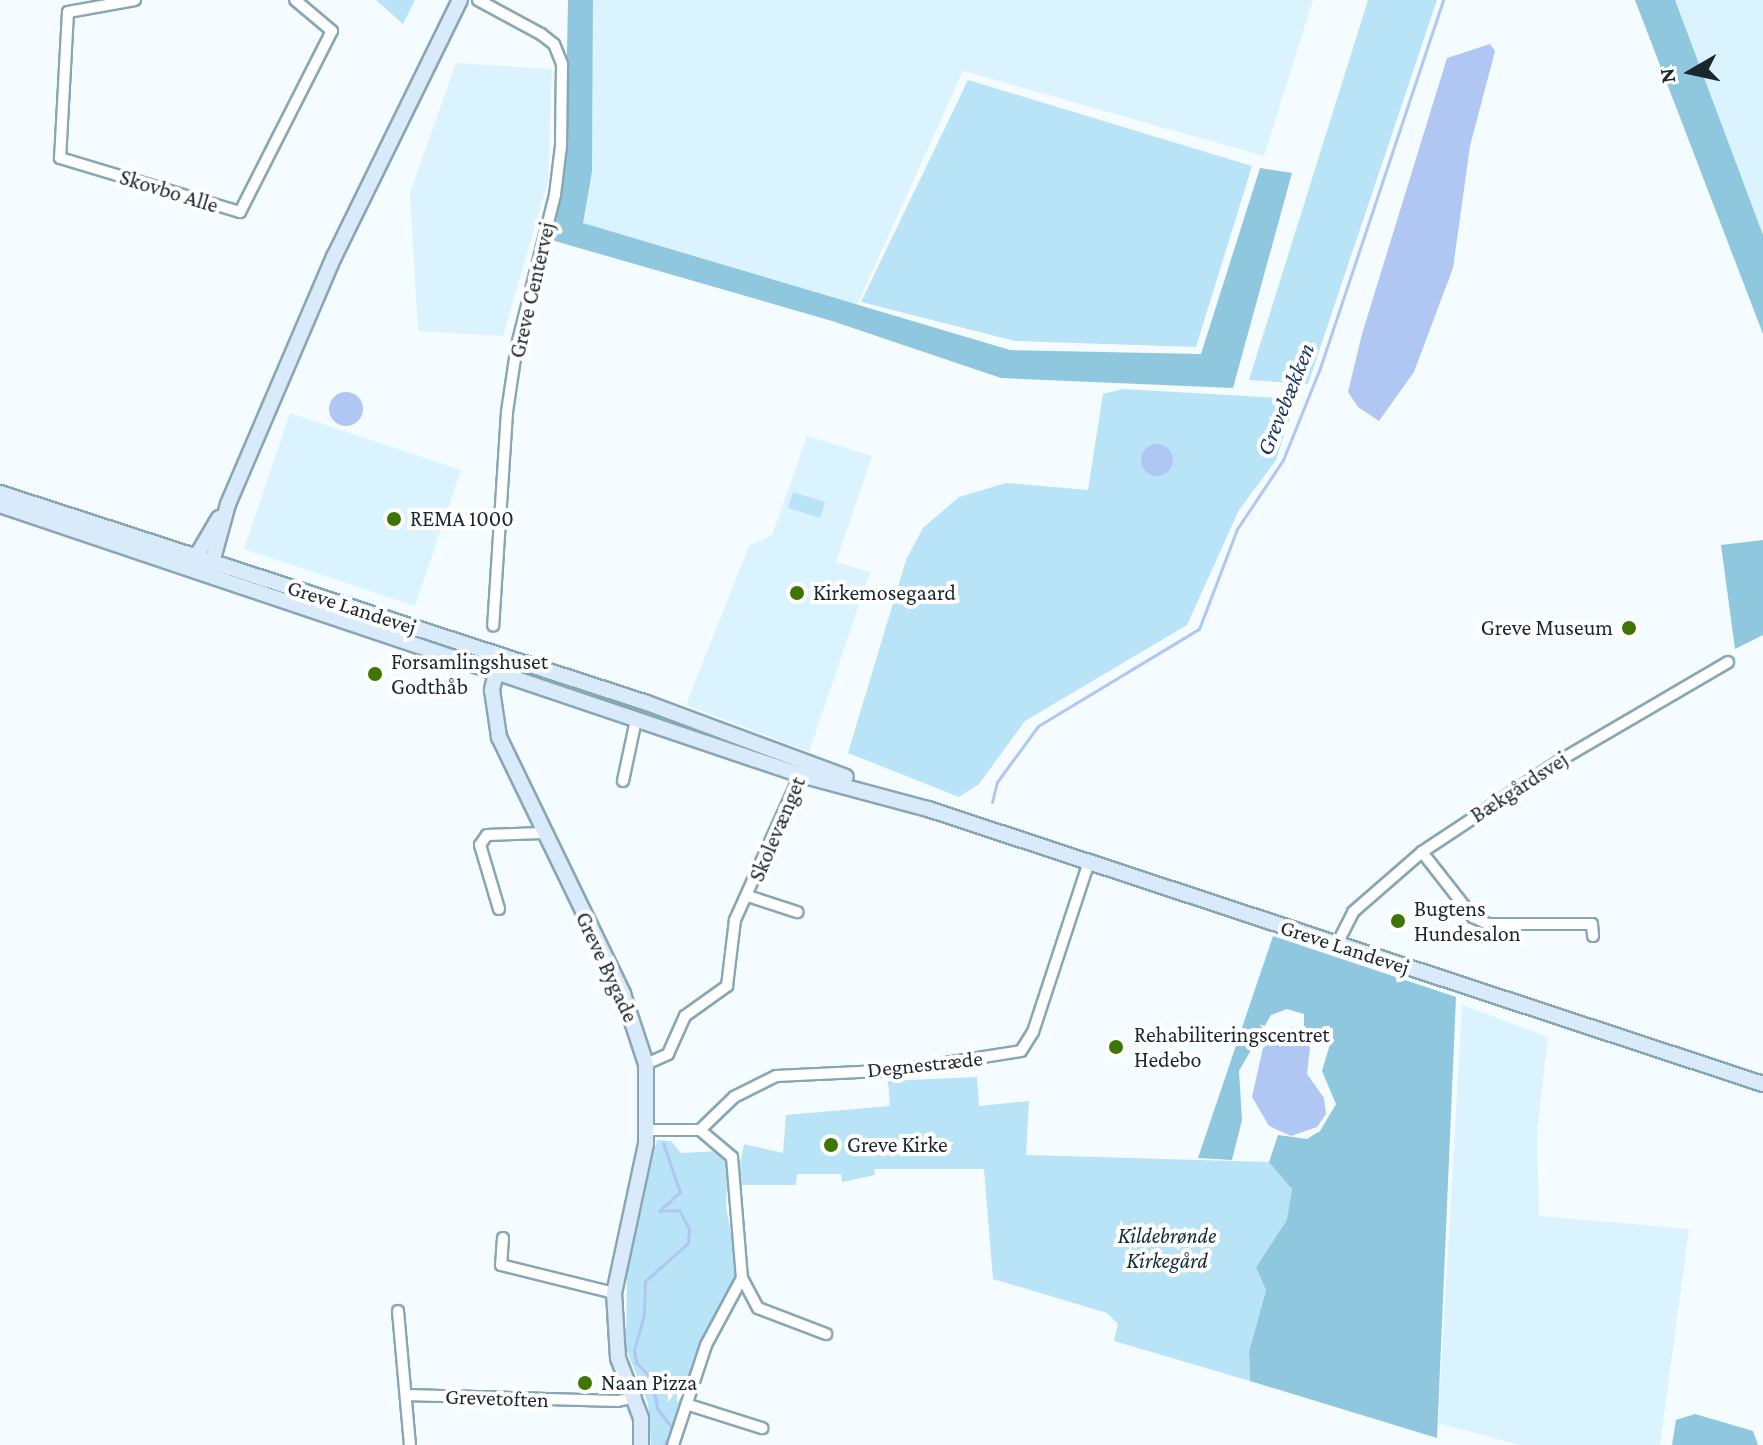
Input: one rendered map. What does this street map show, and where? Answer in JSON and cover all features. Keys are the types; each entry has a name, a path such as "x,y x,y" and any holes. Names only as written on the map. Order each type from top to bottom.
{"street":[{"name":"Skovbo Alle","path":"134,0 68,12 60,158 240,212 332,31 295,0"},
{"path":"193,562 228,504 334,257 460,0"},
{"name":"Greve Centervej","path":"478,0 541,34 554,44 562,64 561,146 555,195 517,345 507,412 493,626"},
{"name":"Greve Landevej","path":"0,493 211,568 499,655 803,768"},
{"path":"211,568 228,504"},
{"name":"Greve Landevej","path":"0,505 193,562"},
{"name":"Greve Landevej","path":"211,568 495,674 636,720 803,768 1763,1084"},
{"name":"Greve Bygade","path":"499,655 495,674 496,727 542,833 623,994 646,1064 648,1130 614,1293 618,1358 636,1397 641,1445"},
{"name":"Bækgårdsvej","path":"1337,944 1353,912 1422,852 1564,758 1728,662"},
{"path":"623,781 636,720"},
{"name":"Skolevænget","path":"646,1064 668,1054 685,1016 727,986 735,920 803,768"},
{"path":"499,909 480,845 487,835 542,833"},
{"path":"1422,852 1473,917 1488,924 1592,924 1593,936"},
{"name":"Degnestræde","path":"700,1130 734,1097 776,1076 901,1070 1021,1051 1033,1032 1089,862"},
{"name":"Skolevænget","path":"748,896 797,912"},
{"path":"648,1130 700,1130 725,1149 735,1167 732,1200 742,1278 758,1308 826,1334"},
{"path":"503,1238 501,1265 614,1293"},
{"path":"673,1445 689,1405 706,1345 742,1278"},
{"path":"398,1311 410,1445"},
{"name":"Grevetoften","path":"406,1395 612,1401 636,1397"},
{"path":"689,1405 762,1428"}],"shaded area":[{"path":"568,0 593,0 592,172 583,223 1010,350 1201,354 1260,168 1292,173 1233,388 1001,378 832,321 548,239 565,155"},
{"path":"593,0 1313,0 1264,156 963,71 857,305 582,223 592,172"},
{"path":"1635,0 1675,0 1763,235 1763,334"},
{"path":"1651,0 1763,0 1763,290"},
{"path":"1490,44 1495,51 1470,146 1453,268 1414,372 1379,421 1358,407 1348,392 1362,334 1447,58"},
{"path":"456,63 552,69 548,181 503,336 418,331 410,193"},
{"path":"346,392 358,397 363,409 358,421 346,426 334,421 329,409 334,397"},
{"path":"290,413 461,470 415,606 244,549"},
{"name":"Kirkemosegaard","path":"807,436 872,456 836,562 870,572 809,752 686,705 749,546 772,535"},
{"path":"1157,444 1168,449 1173,460 1168,471 1157,476 1146,471 1141,460 1146,449"},
{"path":"1763,540 1763,635 1735,649 1721,545"},
{"path":"1273,936 1456,997 1437,1438 1250,1381 1249,1352 1266,1290 1256,1267 1287,1220 1292,1189 1269,1162 1278,1135 1307,1139 1320,1131 1336,1104 1322,1071 1330,1044 1304,1029 1304,1014 1287,1009 1271,1015 1239,1071 1242,1120 1232,1160 1198,1158"},
{"path":"1462,1005 1548,1037 1537,1131 1539,1216 1689,1229 1660,1445 1520,1445 1438,1423"},
{"path":"1292,1027 1310,1048 1307,1074 1324,1098 1326,1114 1317,1127 1291,1136 1269,1126 1252,1097 1263,1048"},
{"path":"1695,1414 1753,1431 1758,1445 1672,1445 1676,1420"}],"green space":[{"path":"376,0 415,0 403,24"},
{"path":"1368,0 1437,0 1308,384 1249,380"},
{"path":"968,80 1252,166 1196,347 1015,341 861,302"},
{"path":"1122,389 1296,399 1276,460 1239,510 1187,625 1025,721 979,784 959,797 848,753 906,560 923,528 959,497 1006,483 1088,490 1103,394"},
{"path":"793,492 825,502 820,518 788,508"},
{"name":"Kildebrønde Kirkegård","path":"977,1077 979,1106 1029,1101 1026,1155 1269,1162 1286,1178 1292,1189 1288,1219 1256,1267 1266,1290 1249,1352 1250,1381 1114,1341 1118,1324 1107,1313 993,1279 984,1169 874,1169 875,1175 842,1182 841,1174 797,1174 796,1185 736,1185 744,1144 783,1153 786,1115 890,1106 888,1081"},
{"path":"657,1140 671,1141 681,1153 720,1151 728,1159 726,1206 739,1277 716,1312 668,1445 651,1445 648,1403 626,1349 627,1266"}],"waterway":[{"name":"Grevebækken","path":"992,802 997,782 1038,726 1199,629 1237,529 1283,460 1320,368 1443,0"},
{"path":"663,1143 680,1192 659,1211 679,1210 689,1229 688,1243 645,1281 644,1315 634,1349 636,1362 652,1380 657,1408 673,1429 664,1445"}],"place":[{"name":"REMA 1000","path":"394,519"},
{"name":"Kirkemosegaard","path":"797,593"},
{"name":"Greve Museum","path":"1629,628"},
{"name":"Forsamlingshuset Godthåb","path":"375,674"},
{"name":"Bugtens Hundesalon","path":"1398,921"},
{"name":"Rehabiliteringscentret Hedebo","path":"1116,1047"},
{"name":"Greve Kirke","path":"831,1145"},
{"name":"Naan Pizza","path":"585,1383"}]}
